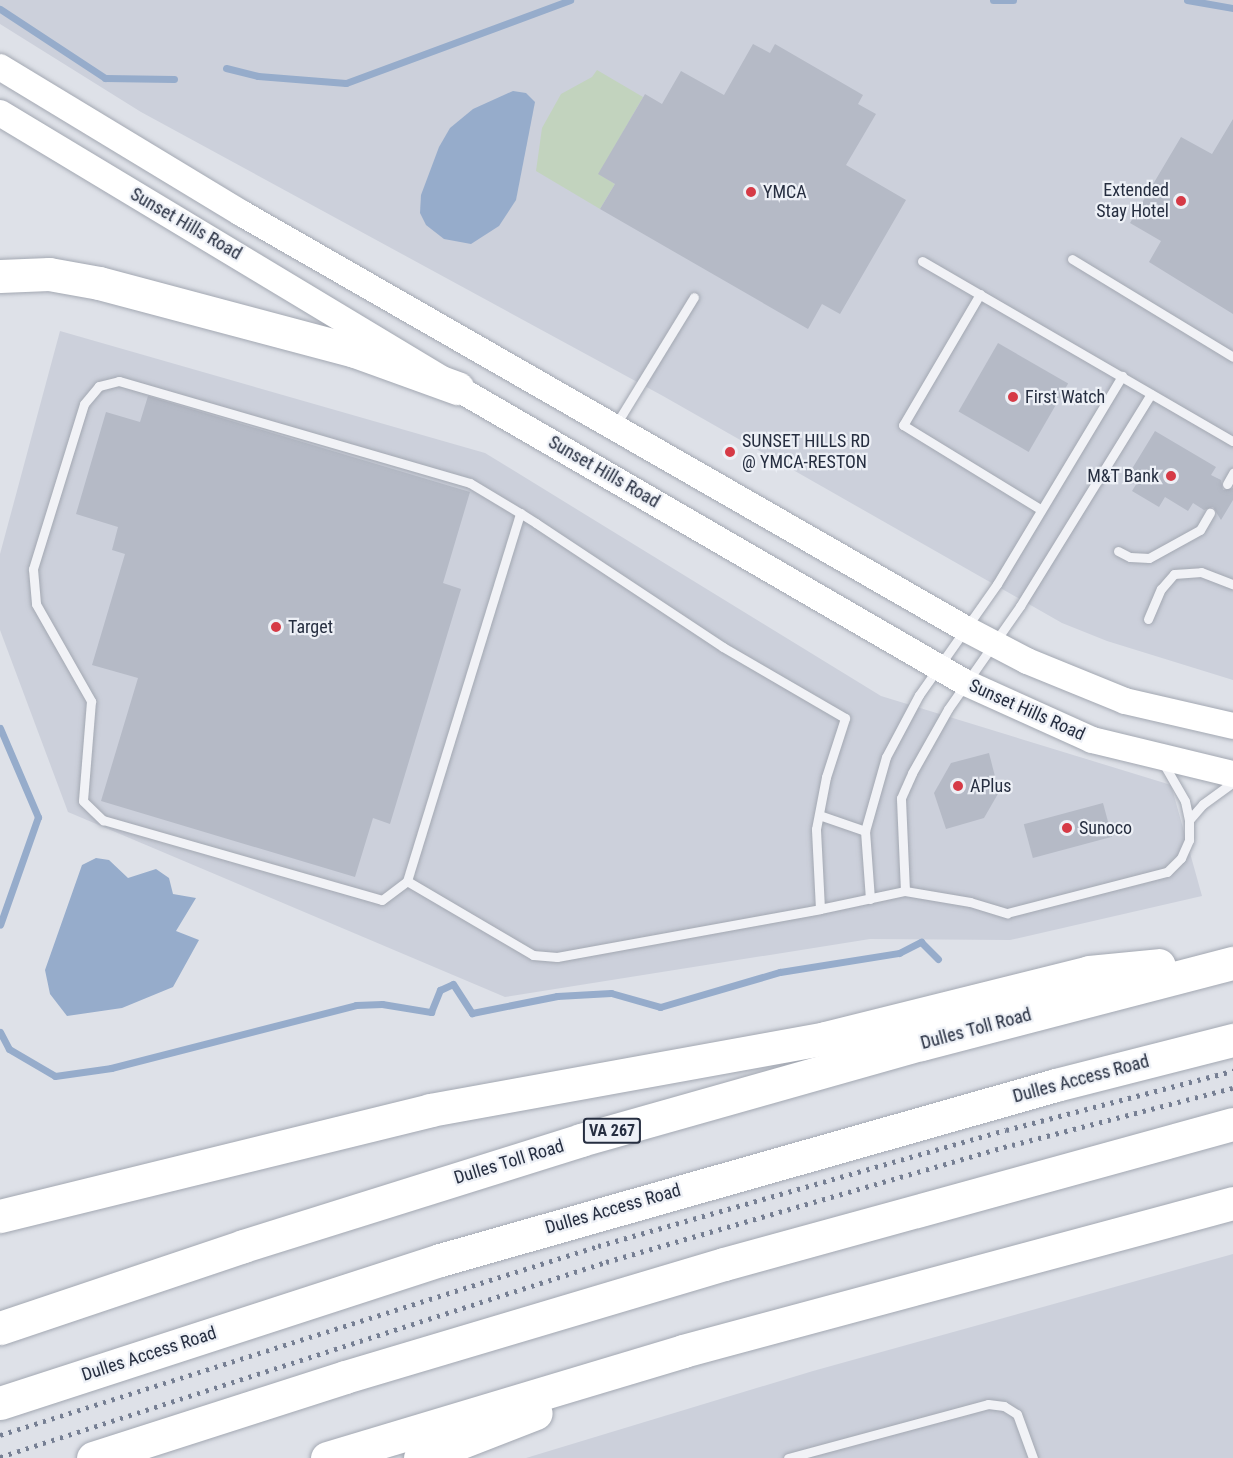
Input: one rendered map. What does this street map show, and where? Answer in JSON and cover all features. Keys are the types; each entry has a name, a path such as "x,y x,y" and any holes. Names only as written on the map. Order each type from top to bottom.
{"highway":[{"path":"0,276 50,274 126,290 355,351 457,388"},
{"path":"0,1216 430,1110 825,1038 1089,972 1233,959"},
{"name":"Dulles Toll Road","path":"0,1328 243,1245 570,1144 921,1044 1233,963"},
{"name":"Dulles Access Road","path":"0,1403 452,1256 1056,1085 1233,1040"},
{"path":"93,1458 345,1377 701,1271 1233,1124"},
{"path":"327,1458 683,1351 1233,1203"},
{"path":"420,1458 468,1442 683,1351"}],"main road":[{"name":"Sunset Hills Road","path":"0,68 241,213 993,644 1125,701 1233,726"},
{"name":"Sunset Hills Road","path":"0,113 457,388 966,683 1092,740 1160,759 1233,774"}],"lane":[{"path":"1072,259 1233,357"},
{"path":"922,261 1233,441"},
{"path":"980,294 903,425 1040,509"},
{"path":"614,428 694,297"},
{"path":"870,898 865,831 886,757 919,695 966,629 1122,376"},
{"path":"520,513 407,881 382,900 103,820 83,801 91,701 36,604 33,569 84,404 99,386 119,381 470,483 520,513 723,647 845,718 819,815 819,909"},
{"path":"905,891 902,798 912,773 966,683 1070,528 1151,394"},
{"path":"1227,484 1233,472"},
{"path":"1118,550 1130,557 1149,558 1200,530 1210,513"},
{"path":"1148,619 1161,589 1174,574 1201,572 1233,585"},
{"path":"407,881 533,955 557,957 905,891 970,902 1007,913 1167,872 1181,858 1189,840 1189,820 1185,801 1160,759"},
{"path":"1189,820 1203,804 1233,782"},
{"path":"819,815 865,831"},
{"path":"788,1458 988,1404 1004,1406 1017,1414 1033,1458"}],"shaded area":[{"path":"0,0 1233,0 1233,680 1107,641 1062,623 663,396 141,112 0,24"},
{"path":"60,331 485,453 881,696 1171,785 1202,896 1010,940 870,939 505,997 68,812 0,630 0,554"},
{"path":"1233,1254 1233,1458 526,1458 813,1371"}],"green space":[{"path":"597,70 643,97 599,174 615,184 600,209 536,171 542,128 561,94 592,77"}],"water":[{"path":"513,91 526,93 535,102 516,200 499,226 471,244 444,239 426,225 420,213 421,195 439,147 450,128 473,109"},
{"path":"96,858 109,860 128,878 156,869 169,878 173,894 196,898 176,931 199,940 173,987 122,1008 67,1016 50,994 45,970 82,865"}],"building":[{"name":"YMCA","path":"753,44 770,53 775,44 863,95 858,104 876,114 846,165 906,200 840,314 822,304 808,329 600,209 615,184 598,174 645,94 662,104 681,71 724,95"},
{"name":"Extended Stay Hotel","path":"1233,119 1233,314 1149,262 1161,241 1130,223 1181,137 1212,154"},
{"name":"First Watch","path":"998,343 1068,384 1029,452 958,411"},
{"name":"Target","path":"148,396 470,492 443,583 461,589 390,824 373,818 355,877 101,801 138,678 92,665 125,554 112,550 118,527 76,514 106,412 140,422"},
{"name":"M&T Bank","path":"1155,431 1216,467 1211,475 1221,480 1223,490 1233,488 1233,500 1221,520 1213,507 1204,510 1193,503 1188,511 1165,497 1159,507 1132,491 1137,483 1127,477"},
{"path":"989,753 999,792 984,818 946,829 934,793 951,763"},
{"path":"1103,803 1112,837 1033,858 1024,824"}],"waterway":[{"path":"226,68 258,76 346,83 570,0"},
{"path":"993,0 1013,0"},
{"path":"1187,0 1233,8"},
{"path":"0,9 105,78 174,79"},
{"path":"0,728 38,817 0,925"},
{"path":"0,1032 9,1049 55,1076 111,1068 356,1005 382,1004 431,1012 440,990 453,984 472,1013 557,996 611,993 660,1007 780,972 899,953 921,942 938,959"}],"railway":[{"path":"0,1435 598,1246 1006,1130 1233,1071"},
{"path":"0,1457 606,1262 1012,1145 1233,1088"}],"place":[{"name":"YMCA","path":"751,192"},
{"name":"Extended Stay Hotel","path":"1181,201"},
{"name":"First Watch","path":"1013,397"},
{"name":"SUNSET HILLS RD @ YMCA-RESTON","path":"730,452"},
{"name":"M&T Bank","path":"1171,476"},
{"name":"Target","path":"276,627"},
{"name":"APlus","path":"958,786"},
{"name":"Sunoco","path":"1067,828"}]}
